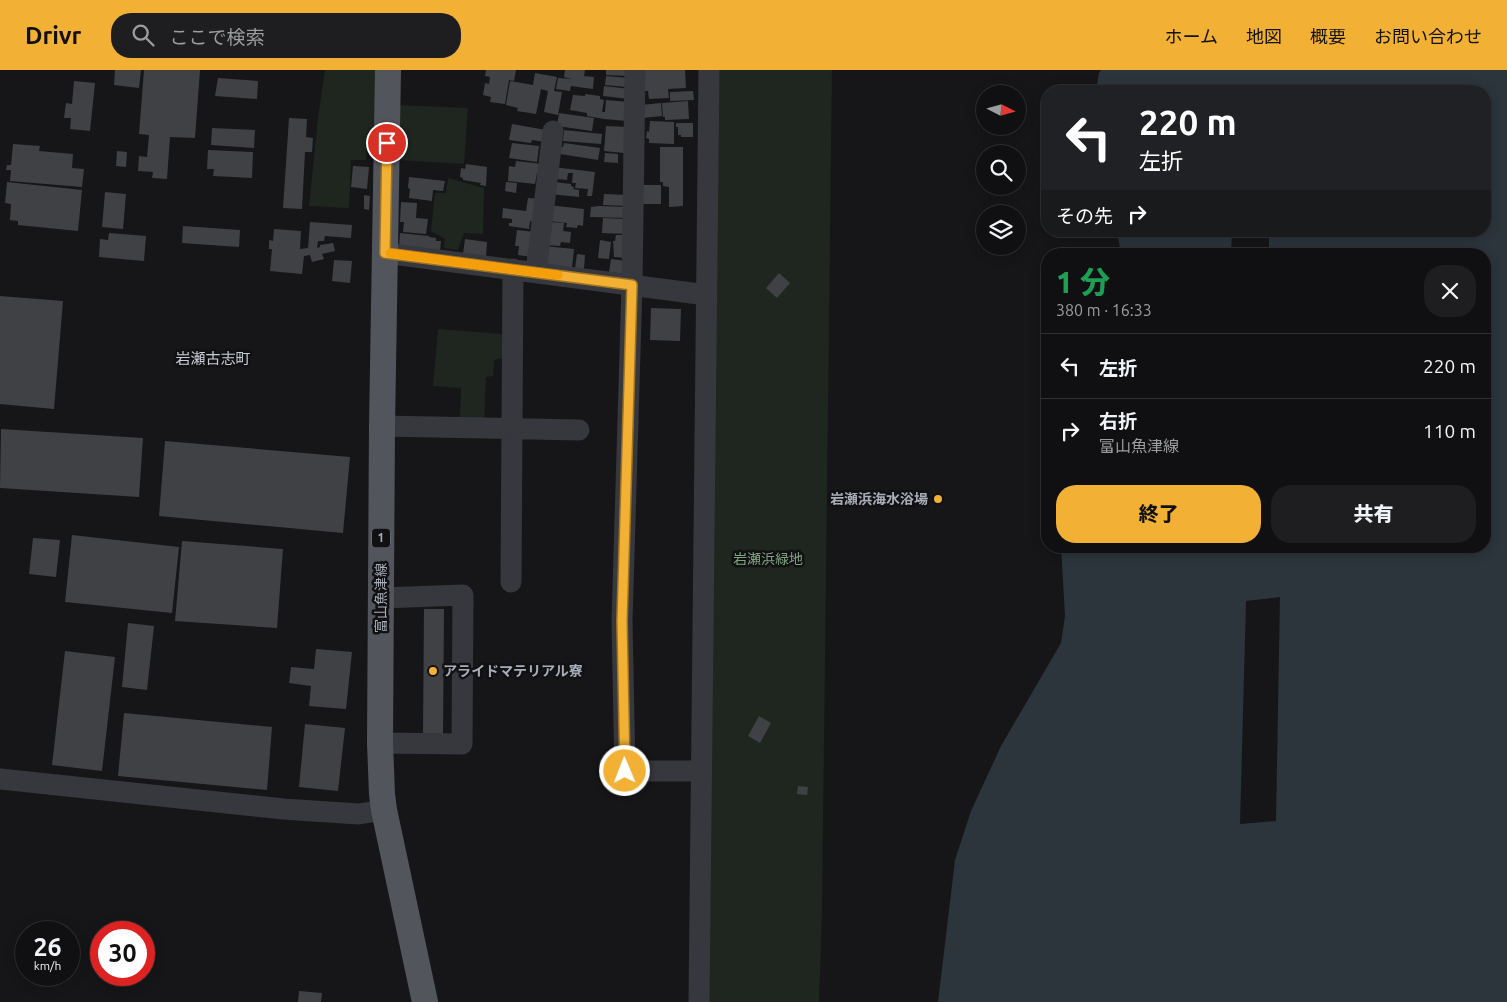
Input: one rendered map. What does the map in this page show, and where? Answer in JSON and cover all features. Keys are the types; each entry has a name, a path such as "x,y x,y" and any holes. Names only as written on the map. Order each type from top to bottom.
{"main road":[{"name":"富山魚津線","path":"388,70 382,426 380,743 382,794 425,1002"}],"street":[{"path":"635,70 632,285 622,621 625,771 702,771"},
{"path":"700,1002 709,70"},
{"path":"536,272 553,131"},
{"path":"385,253 707,295"},
{"path":"511,582 513,269"},
{"path":"382,426 579,430"},
{"path":"380,743 462,744 463,595 381,598"},
{"path":"0,779 283,809 359,814 384,810"}],"green space":[{"path":"325,70 380,70 377,135 368,134 366,160 351,160 349,208 309,206"},
{"name":"岩瀬浜緑地","path":"715,70 832,70 822,908 819,1002 705,1002"},
{"path":"397,105 468,108 464,164 396,160"},
{"path":"448,178 484,188 483,234 464,233 458,250 444,248 445,239 431,231 435,193 446,193"},
{"path":"438,329 502,334 502,358 494,360 493,376 486,377 484,423 460,422 461,388 433,386"}],"shaded area":[{"path":"1101,70 1507,70 1507,1002 938,1002 955,860 971,811 1001,746 1061,643 1065,616 1061,553 1491,553 1491,248 1120,248 1118,237 1491,237 1491,85 1097,85"}],"pier":[{"path":"1232,237 1269,237 1269,248 1231,248"},
{"path":"1280,597 1276,821 1240,824 1246,601"}],"building":[{"path":"115,70 141,70 139,88 114,85"},
{"path":"144,70 200,70 195,138 170,137 167,179 152,178 153,172 138,171 139,156 147,157 149,135 139,134"},
{"path":"486,70 516,70 514,81 509,80 505,104 490,102 491,97 483,95 485,83 489,84 490,77 485,76"},
{"path":"565,70 585,70 584,76 594,77 593,89 571,86 570,91 556,89 558,78 572,79 564,77"},
{"path":"606,70 628,70 627,76 606,75"},
{"path":"641,70 685,70 686,88 668,89 669,98 649,99 648,91 642,91"},
{"path":"535,73 557,77 554,91 562,92 558,115 544,112 548,91 541,89 536,114 517,111 518,108 506,105 510,81 533,85"},
{"path":"606,76 628,78 627,87 605,85"},
{"path":"218,78 258,81 257,99 215,96"},
{"path":"74,81 95,83 90,131 70,129 71,118 64,118 66,103 72,104"},
{"path":"604,86 630,89 629,99 603,96"},
{"path":"693,91 694,100 670,101 670,92"},
{"path":"585,94 600,96 600,99 604,100 602,112 605,112 606,100 629,102 627,121 587,116 587,113 570,110 573,95 585,96"},
{"path":"688,101 689,119 665,120 662,103"},
{"path":"661,103 662,116 642,118 641,105"},
{"path":"559,113 594,118 592,131 557,126"},
{"path":"289,118 307,119 306,137 313,138 312,152 305,152 302,209 283,208"},
{"path":"650,121 674,122 674,144 649,143 649,139 646,138 647,131 649,132"},
{"path":"676,123 693,123 693,137 681,137 681,135 678,135"},
{"path":"512,124 546,130 545,142 532,140 531,143 509,140"},
{"path":"606,126 628,127 624,153 604,151"},
{"path":"212,128 255,130 254,148 211,145"},
{"path":"564,130 602,134 601,144 563,141"},
{"path":"512,143 539,146 537,162 509,158"},
{"path":"564,143 600,148 598,160 560,154"},
{"path":"13,144 40,146 39,151 73,154 72,168 84,169 82,187 10,181 11,170 6,170 7,165 11,165"},
{"path":"660,147 683,147 683,206 669,207 669,187 663,186 663,182 660,182"},
{"path":"208,150 253,152 252,178 213,176 214,169 207,169"},
{"path":"117,151 127,152 126,167 116,166"},
{"path":"605,153 618,154 618,163 604,162"},
{"path":"516,161 543,164 539,174 537,173 535,184 508,181 509,166 515,167"},
{"path":"466,164 487,167 486,186 480,185 481,183 463,180 460,177 461,168 465,169"},
{"path":"353,166 369,167 367,189 351,187"},
{"path":"553,167 595,172 592,196 587,196 588,189 575,188 576,183 572,183 573,173 568,173 567,180 558,179"},
{"path":"409,177 445,181 443,191 433,190 432,201 409,198"},
{"path":"7,182 82,190 78,231 18,225 18,221 10,220 11,204 5,203"},
{"path":"506,182 517,183 516,193 505,191"},
{"path":"554,182 571,184 574,187 573,189 579,190 579,197 550,194"},
{"path":"641,185 661,185 661,204 641,204"},
{"path":"105,192 126,194 123,229 102,227"},
{"path":"604,194 627,195 627,206 603,205"},
{"path":"364,195 370,196 369,210 364,209"},
{"path":"528,198 539,199 533,222 530,221 529,229 509,226 509,223 512,223 512,219 502,218 503,208 526,211"},
{"path":"401,202 417,203 416,218 428,219 426,234 403,232 404,222 400,222"},
{"path":"548,205 584,209 583,226 578,225 577,228 566,227 567,223 549,221"},
{"path":"591,207 628,207 628,218 590,217"},
{"path":"603,218 627,219 627,234 602,233"},
{"path":"310,222 352,225 351,238 325,236 324,241 318,241 317,248 320,245 333,243 335,251 322,254 324,259 312,262 310,255 304,256 302,274 270,271 272,249 269,249 269,240 273,241 274,229 301,231 300,249 308,248"},
{"path":"551,222 564,223 563,231 571,232 570,243 561,242 560,246 544,245"},
{"path":"183,226 240,230 239,247 182,243"},
{"path":"517,230 535,232 532,257 518,255 519,246 515,246"},
{"path":"109,233 146,236 144,261 99,257 100,239 108,240"},
{"path":"400,233 436,238 436,241 441,241 440,251 399,247"},
{"path":"616,235 627,235 626,258 614,257 613,241 615,241"},
{"path":"465,239 487,242 486,256 463,254"},
{"path":"600,240 611,242 609,259 598,258"},
{"path":"544,246 574,249 572,268 542,264"},
{"path":"577,254 585,255 584,269 575,268"},
{"path":"611,259 627,261 626,274 609,272"},
{"path":"334,260 352,261 350,283 332,281"},
{"path":"779,273 790,283 777,298 766,288"},
{"path":"0,296 63,301 54,409 0,404"},
{"path":"651,308 681,309 680,341 650,340"},
{"path":"1,429 143,438 139,497 0,488"},
{"path":"165,441 350,457 343,533 159,516"},
{"path":"72,535 179,547 172,613 65,602"},
{"path":"33,538 60,540 56,577 29,574"},
{"path":"182,541 283,549 277,628 175,621"},
{"name":"アライドマテリアル寮","path":"424,609 444,609 443,734 423,734"},
{"path":"128,623 154,626 147,690 122,687"},
{"path":"316,649 352,652 346,709 309,706 311,686 289,683 291,667 314,669"},
{"path":"65,651 115,657 102,771 52,765"},
{"path":"124,713 272,727 267,790 118,776"},
{"path":"759,716 771,723 760,743 748,736"},
{"path":"305,724 345,728 338,791 299,787"},
{"path":"798,786 808,787 807,795 797,794"},
{"path":"299,991 322,993 321,1002 298,1002"}],"slow traffic":[{"path":"390,253 558,275"}],"place":[{"name":"岩瀬浜海水浴場","path":"938,499"},
{"name":"アライドマテリアル寮","path":"433,671"}],"district":[{"name":"岩瀬古志町","path":"213,359"}],"route":[{"path":"387,143 385,253 632,285 622,621 625,771"}]}
